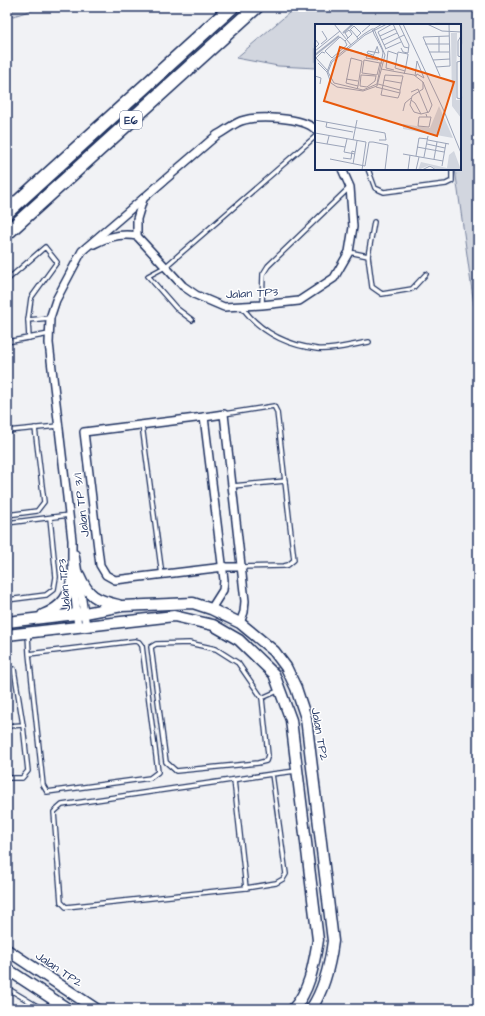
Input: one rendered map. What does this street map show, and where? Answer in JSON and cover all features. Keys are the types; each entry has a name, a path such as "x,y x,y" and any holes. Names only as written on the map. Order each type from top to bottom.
{"highway":[{"name":"E6","path":"7,212 232,7"},
{"name":"E6","path":"7,233 256,7"}],"street":[{"name":"Jalan TP3","path":"82,627 58,426 49,334 50,318 56,300 82,251 217,135 242,121 275,118 311,126 315,129"},
{"name":"Jalan TP3","path":"137,236 183,286 196,295 224,307 299,301 334,278 349,252 353,227 350,187 342,170"},
{"path":"82,251 102,240 126,234 137,236 137,219 143,199"},
{"path":"224,414 245,601 244,612 240,623"},
{"name":"Jalan TP 3/1","path":"224,414 84,432 100,565 106,574 115,580 224,567 240,567"},
{"path":"204,417 224,567 223,590 211,609"},
{"path":"76,574 92,596 102,601 122,606"},
{"path":"32,619 50,612 64,603 76,574"},
{"name":"Jalan TP2","path":"7,622 81,613 122,606 193,603 211,609 240,623 274,651 286,667 296,688 306,718 334,941 331,959 318,1000 311,1009"},
{"path":"7,635 174,616 213,625 244,645 274,674 291,720 318,940 312,974 293,1009"},
{"name":"Jalan TP2","path":"7,950 96,1009"},
{"path":"7,969 68,1009"}],"lane":[{"path":"192,320 176,308 148,276 165,267 315,137"},
{"path":"368,170 374,188 384,192 446,184 452,181 452,170"},
{"path":"262,305 263,274 268,266 350,187"},
{"path":"374,222 368,256 372,287 382,294 412,289 426,274"},
{"path":"7,280 45,247 58,262 31,298 28,320 28,338"},
{"path":"349,252 368,256"},
{"path":"242,306 252,321 267,333 293,343 318,349 369,342"},
{"path":"28,320 50,318"},
{"path":"7,342 49,334"},
{"path":"224,414 274,406 285,481 294,560 288,565 284,566 240,567"},
{"path":"142,425 162,575"},
{"path":"7,431 58,426"},
{"path":"7,515 37,511 44,502 35,428"},
{"path":"232,486 285,481"},
{"path":"7,523 69,515"},
{"path":"7,600 46,595 54,589 56,577 50,518"},
{"path":"28,633 29,654 43,785 47,792 150,778 158,772 142,646 140,642 135,641 29,654"},
{"path":"189,643 216,649 238,663 262,698 268,755 266,760 258,763 176,771 166,762 151,647 156,644 189,643"},
{"path":"7,778 22,778 26,776 28,771 23,725 14,669"},
{"path":"262,698 280,690"},
{"path":"7,726 23,725"},
{"path":"272,774 286,874 283,879 276,883 246,888 66,907 61,902 54,812 62,804 272,774 297,771"},
{"path":"234,780 246,888"},
{"path":"7,988 42,1009"}],"shaded area":[{"path":"7,7 42,7 7,18"},
{"path":"296,7 478,7 478,304 474,305 455,170 461,170 461,24 315,24 315,68 278,66 236,58"}]}
